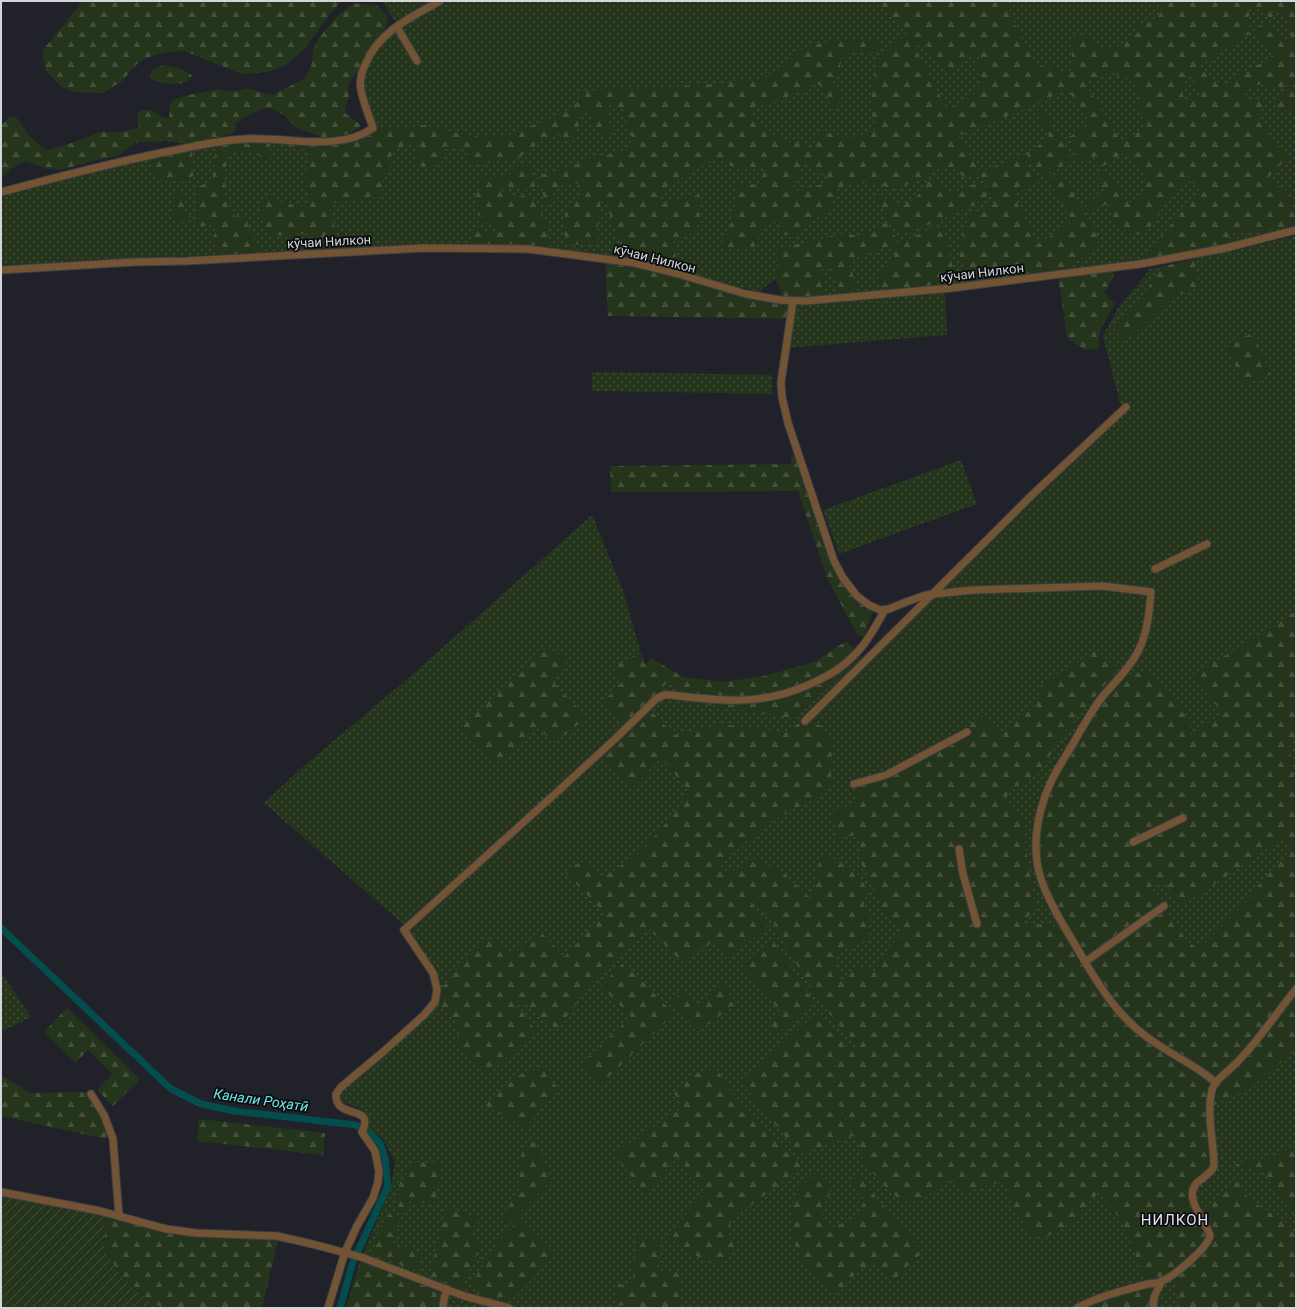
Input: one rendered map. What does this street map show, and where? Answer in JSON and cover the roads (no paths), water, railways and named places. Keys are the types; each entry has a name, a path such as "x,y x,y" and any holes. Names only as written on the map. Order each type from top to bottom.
{"street":[{"path":"1,192 144,156 221,141 266,138 328,142 346,140 363,134 373,128 361,89 361,83 364,68 375,46 397,27 440,1"},
{"path":"397,27 417,61"},
{"name":"кӯчаи Нилкон","path":"1,270 424,248 528,249 635,263 746,294 793,301 822,300 947,289 1140,264 1226,248 1296,230"},
{"path":"793,301 781,382 782,397 788,423 838,570 857,596 875,609 885,610 922,596 932,594 997,589 1103,586 1151,592 1146,632 1140,648 1128,667 1096,706 1055,774 1046,792 1038,824 1036,850 1040,878 1047,895 1108,999 1139,1031 1174,1055 1204,1072 1216,1083"},
{"path":"805,721 1032,495 1126,407"},
{"path":"1155,569 1208,544"},
{"path":"328,1308 357,1226 373,1198 378,1182 379,1171 375,1151 362,1132 365,1127 365,1118 361,1115 347,1111 340,1106 336,1097 338,1090 424,1015 433,1005 437,996 436,982 433,973 404,930 615,739 656,699 664,695 671,695 716,700 745,700 783,695 796,690 828,677 841,668 863,645 885,610"},
{"path":"854,784 886,775 967,732"},
{"path":"1133,842 1183,818"},
{"path":"959,849 963,874 977,924"},
{"path":"1085,962 1164,906"},
{"path":"1077,1308 1101,1297 1162,1281 1190,1260 1206,1245 1210,1239 1209,1231 1197,1211 1192,1194 1195,1185 1211,1172 1214,1166 1210,1108 1212,1091 1216,1083 1246,1052 1296,989"},
{"path":"91,1094 104,1115 113,1139 119,1216"},
{"path":"1,1192 119,1216 166,1229 196,1233 276,1236 361,1257 464,1296 509,1308"},
{"path":"1154,1308 1154,1298 1162,1281"},
{"path":"443,1308 447,1289"}],"waterway":[{"name":"Канали Роҳатӣ","path":"1,928 171,1089 201,1104 234,1111 356,1125 380,1143 385,1158 388,1186 353,1262 340,1308"}],"district":[{"name":"НИЛКОН","path":"1175,1220"}]}
